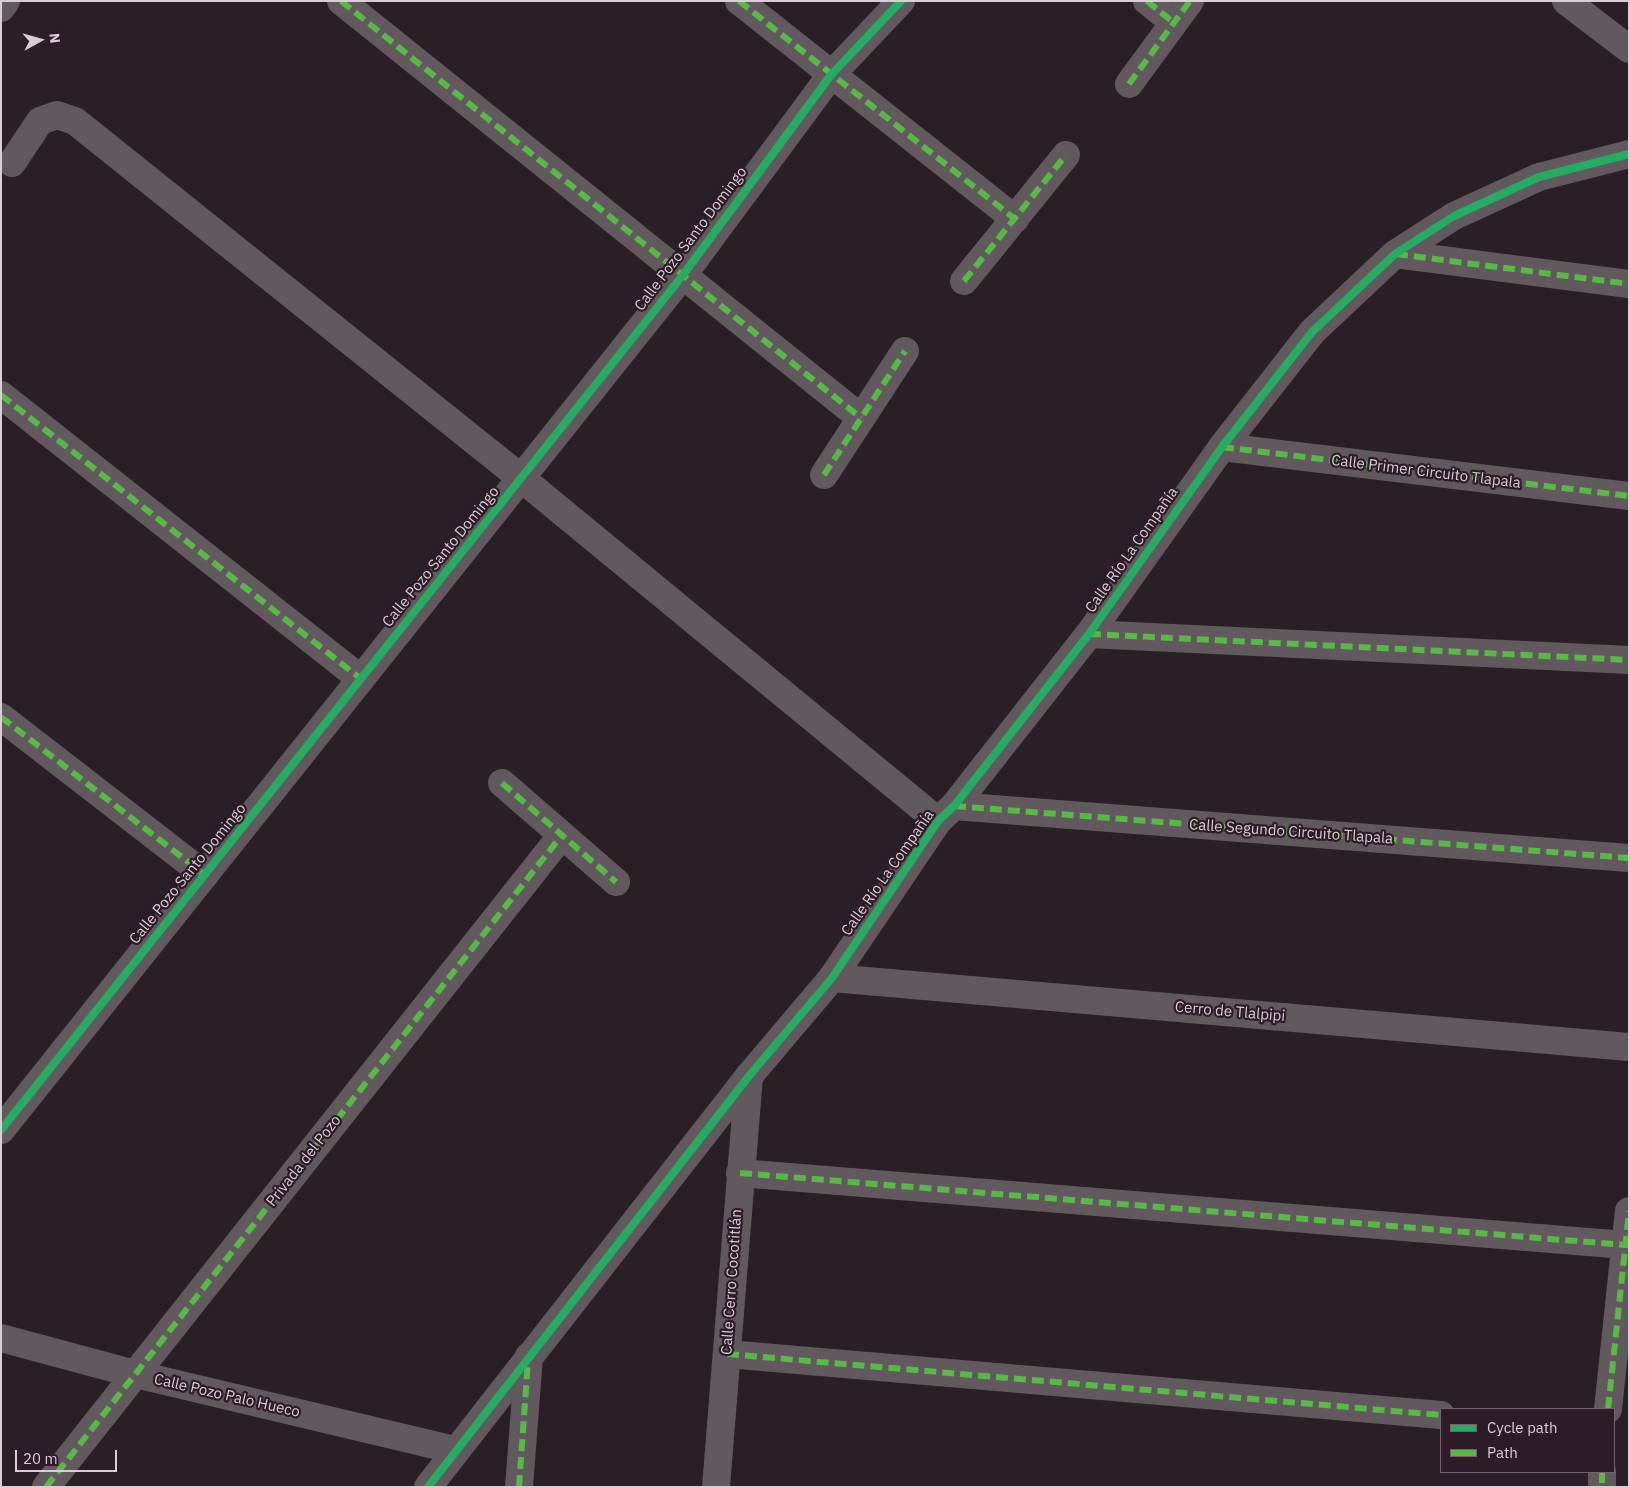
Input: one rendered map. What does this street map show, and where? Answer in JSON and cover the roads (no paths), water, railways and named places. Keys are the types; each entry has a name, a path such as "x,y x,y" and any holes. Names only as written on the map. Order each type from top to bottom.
{"street":[{"path":"1,8 6,1"},
{"path":"341,1 861,418"},
{"path":"740,1 1014,219"},
{"name":"Calle Pozo Santo Domingo","path":"1,1130 683,275 831,75 901,1"},
{"path":"1129,84 1182,12 1147,1"},
{"path":"1566,1 1629,49"},
{"path":"12,163 40,121 56,116 75,121 521,478 946,814"},
{"name":"Calle Río La Compañía","path":"428,1487 749,1076 832,978 946,814 1090,634 1222,447 1312,332 1395,254 1454,216 1539,177 1629,154"},
{"path":"964,281 1066,155"},
{"path":"1395,254 1629,284"},
{"path":"824,475 905,352"},
{"path":"1,395 361,679"},
{"name":"Calle Primer Circuito Tlapala","path":"1222,447 1629,496"},
{"path":"1090,634 1629,660"},
{"path":"1,717 205,875"},
{"path":"502,783 616,882"},
{"name":"Calle Segundo Circuito Tlapala","path":"946,814 1629,858"},
{"name":"Privada del Pozo","path":"46,1487 562,835"},
{"name":"Cerro de Tlalpipi","path":"832,978 1629,1047"},
{"name":"Calle Cerro Cocotitlán","path":"716,1487 749,1076"},
{"path":"740,1173 1625,1245"},
{"path":"1608,1408 1629,1211"},
{"name":"Calle Pozo Palo Hueco","path":"1,1338 135,1374 455,1450"},
{"path":"727,1354 1440,1415"},
{"path":"519,1487 529,1356"}]}
